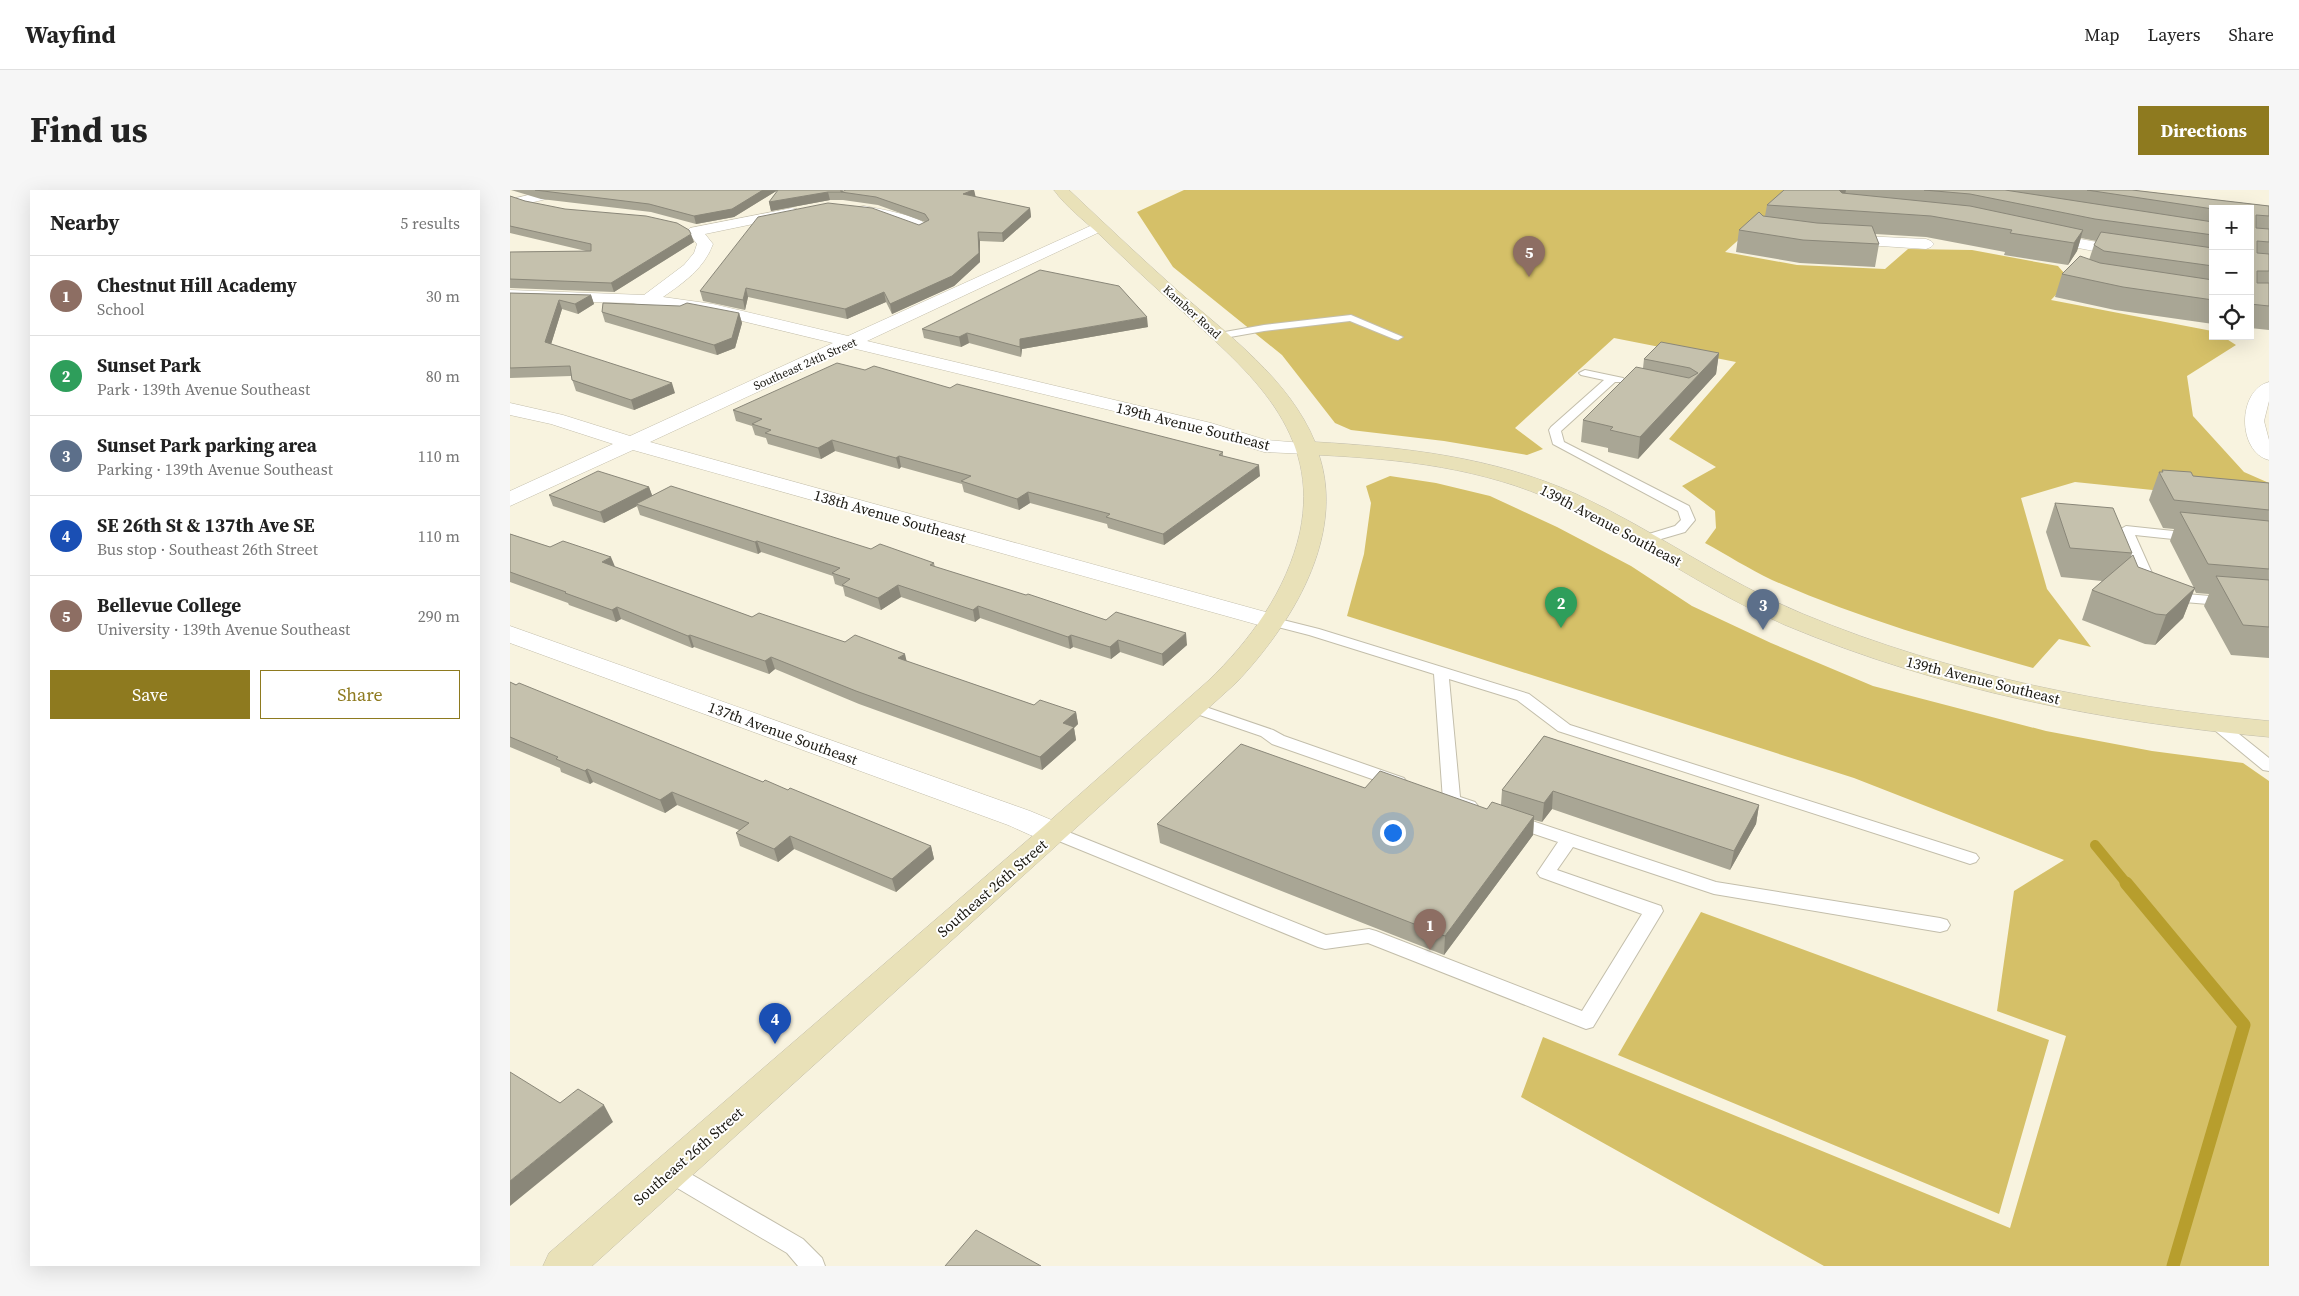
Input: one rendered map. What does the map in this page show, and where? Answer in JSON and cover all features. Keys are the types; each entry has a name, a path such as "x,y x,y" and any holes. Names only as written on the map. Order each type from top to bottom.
{"street":[{"path":"516,198 566,190"},
{"name":"Kamber Road","path":"1061,190 1099,228 1219,336 1278,396 1301,433 1307,448"},
{"path":"516,198 534,205 557,208"},
{"path":"850,206 902,219 921,226"},
{"path":"695,231 804,209"},
{"path":"649,299 680,276 695,262 704,250 705,244 695,231 679,225"},
{"name":"Southeast 24th Street","path":"510,500 1099,228"},
{"path":"2032,235 2085,254 2143,256"},
{"path":"1822,239 1926,244"},
{"name":"139th Avenue Southeast","path":"510,294 649,299 743,315 1204,427 1264,446 1405,454 1475,468 1534,484 1565,497 1716,582 1769,608 1874,651 1951,675 2049,699 2116,711 2218,725 2269,729"},
{"path":"2269,388 2260,397 2255,408 2254,421 2256,435 2269,454"},
{"name":"138th Avenue Southeast","path":"510,409 556,419 632,443 1271,621"},
{"name":"Southeast 26th Street","path":"563,1266 1055,833 1194,708 1242,661 1271,621 1297,579 1311,537 1316,514 1314,476 1307,448"},
{"name":"137th Avenue Southeast","path":"510,634 1055,833"}],"lane":[{"path":"1219,336 1264,328 1351,318 1398,337"},
{"path":"1585,373 1631,383"},
{"path":"1612,379 1555,430 1559,444 1684,509 1688,520 1680,529 1644,540"},
{"path":"2202,538 2126,530 2150,585 2184,598 2269,605"},
{"path":"1271,621 1441,670 1523,697 1564,728 1970,858"},
{"path":"1441,670 1452,800"},
{"path":"1194,708 1267,732 1278,740 1416,788"},
{"path":"2218,725 2269,766"},
{"path":"1434,794 1714,888 1940,925"},
{"path":"1055,833 1325,942 1369,936 1586,1021 1654,911 1546,873 1568,840"},
{"path":"670,1172 795,1246 813,1266"}],"shaded area":[{"path":"1184,190 1794,190 1725,252 1797,265 1885,269 1908,249 1972,250 2058,266 2070,280 2051,300 2209,330 2209,340 2228,340 2236,345 2187,376 2193,416 2244,472 2269,483 2269,502 2075,482 2021,498 2047,589 2091,647 2059,639 2033,668 1933,639 1836,606 1763,576 1705,543 1716,528 1715,511 1682,486 1716,467 1669,439 1736,362 1614,338 1515,428 1543,449 1527,455 1444,441 1351,430 1335,423 1282,355 1173,267 1137,212"},
{"path":"1390,476 1436,483 1490,496 1557,527 1631,566 1692,606 1771,643 1873,686 2046,731 2152,751 2243,763 2269,781 2269,1266 1824,1266 1521,1097 1543,1037 2010,1228 2066,1036 1997,1011 2014,891 2064,860 1854,778 1347,616 1364,554 1371,503 1366,486"},
{"path":"1701,912 2049,1040 1999,1214 1618,1055"}],"building":[{"path":"535,190 763,190 732,209 694,216 649,204"},
{"path":"778,190 841,190 841,192 828,192 769,202"},
{"path":"846,190 973,190 963,194 1030,208 1002,233 978,232 979,253 952,276 890,304 884,292 845,309 746,288 743,300 700,291 758,217 828,203 872,208 919,225 929,220 925,214 876,197 841,192"},
{"path":"1784,190 1839,190 1842,193 1970,206 2083,230 2074,243 2010,233 2012,230 1931,216 1767,205"},
{"path":"1924,190 2005,190 2209,221 2209,234 2095,219 1970,194"},
{"path":"2087,190 2132,190 2269,206 2269,216 2256,215 2256,228 2269,229 2269,242 2257,241 2257,253 2269,254 2269,271 2257,271 2257,283 2269,283 2269,306 2254,304 2254,205 2209,205 2209,208"},
{"path":"510,196 565,209 646,216 677,223 689,230 691,234 611,283 510,279 510,252 591,251 591,244 510,226"},
{"path":"1759,212 1763,216 1817,223 1872,226 1879,244 1803,240 1739,230"},
{"path":"2101,232 2209,247 2209,265 2104,251 2094,245"},
{"path":"2080,256 2100,263 2209,279 2209,299 2123,287 2062,274"},
{"path":"1040,270 1119,286 1147,317 1020,339 1020,347 967,333 959,337 922,329"},
{"path":"510,293 591,295 575,304 559,300 545,342 672,383 631,400 572,380 570,366 510,368"},
{"path":"603,303 680,306 687,303 739,313 732,338 714,345 602,312"},
{"path":"1661,342 1719,353 1640,437 1610,430 1613,427 1583,420 1636,367 1689,378 1698,373 1690,368 1644,359"},
{"path":"837,363 865,370 874,366 950,388 957,384 1223,452 1219,455 1259,465 1163,534 1106,517 1110,514 1028,492 1017,499 961,481 971,476 899,456 896,458 832,440 818,448 765,433 771,430 752,424 762,419 733,410"},
{"path":"2162,470 2191,472 2193,476 2269,483 2269,510 2174,500 2159,472 2163,472"},
{"path":"598,471 649,487 600,512 549,495"},
{"path":"671,486 871,549 880,544 934,563 930,565 1026,595 1028,594 1106,620 1116,612 1186,633 1162,654 1118,640 1110,647 1071,635 1068,637 978,606 973,610 898,585 878,598 842,585 850,579 832,573 840,568 636,504"},
{"path":"2055,503 2113,508 2132,553 2070,548"},
{"path":"2180,512 2269,521 2269,569 2208,564"},
{"path":"510,534 550,547 563,541 611,557 602,562 752,617 759,613 845,642 855,635 905,654 898,658 1034,705 1040,700 1076,712 1063,723 1074,727 1040,757 856,691 771,657 765,661 690,635 688,636 617,607 612,610 510,572"},
{"path":"2133,555 2138,567 2195,588 2166,615 2156,614 2092,590"},
{"path":"2216,576 2269,580 2269,627 2243,625"},
{"path":"510,682 516,685 519,683 763,782 765,780 788,790 790,788 931,846 892,879 790,836 774,849 736,833 749,823 672,792 660,800 587,769 585,771 556,759 558,757 510,737"},
{"path":"1544,736 1759,805 1734,851 1553,791 1544,803 1502,790"},
{"path":"1241,744 1365,788 1380,771 1487,809 1492,802 1534,816 1445,936 1157,824"},
{"path":"510,1072 560,1103 578,1089 604,1105 510,1181"},
{"path":"976,1230 1041,1266 945,1266"}],"waterway":[{"path":"2095,845 2127,884"},
{"path":"2126,883 2244,1025 2173,1266"}],"place":[{"name":"Bellevue College","path":"1529,277"},
{"name":"Sunset Park","path":"1561,628"},
{"name":"Sunset Park parking area","path":"1763,630"},
{"name":"Chestnut Hill Academy","path":"1430,950"},
{"name":"SE 26th St & 137th Ave SE","path":"775,1044"}]}
